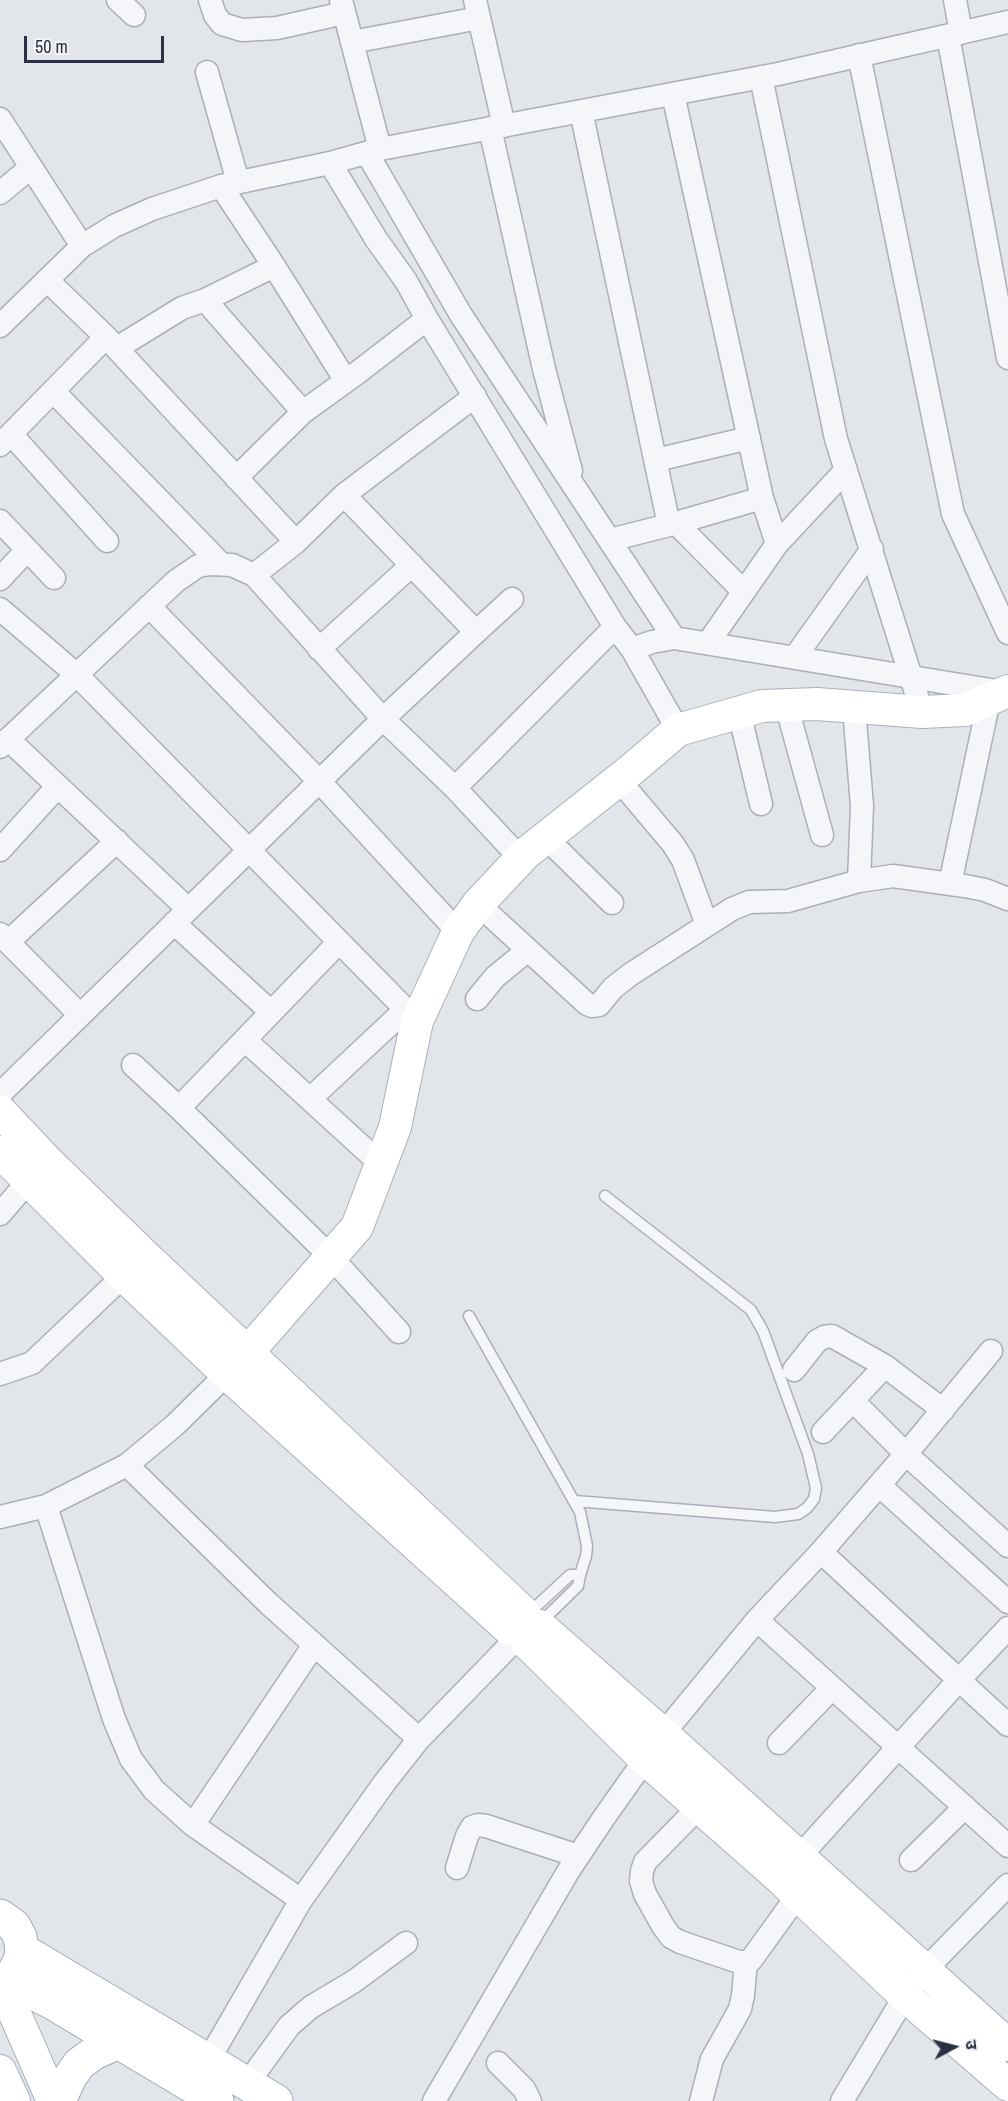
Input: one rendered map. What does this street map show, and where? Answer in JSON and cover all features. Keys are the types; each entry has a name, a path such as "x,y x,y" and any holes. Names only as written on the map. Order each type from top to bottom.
{"main road":[{"path":"1,1912 14,1926 20,1937 22,1950 20,1961 14,1971 2,1981 53,2003 217,2101"},
{"path":"22,1950 276,2101"},
{"path":"59,2101 79,2064 93,2053 119,2042"}],"street":[{"path":"210,0 214,15 222,24 242,30 277,28 342,7 352,42 374,151 461,315 674,638"},
{"path":"955,0 955,34 1008,358"},
{"path":"352,42 477,9 497,127 544,369 575,488"},
{"path":"4,313 47,280 82,246 114,226 152,209 229,184 330,163 374,151 761,77 1008,22"},
{"path":"859,55 953,514 1008,633"},
{"path":"207,72 229,184 274,266 346,381"},
{"path":"761,77 836,439 922,712"},
{"path":"673,94 762,498 777,544"},
{"path":"581,111 656,460 672,524 743,591"},
{"path":"0,119 82,246"},
{"path":"330,163 376,239 406,281 615,627 632,649 678,730"},
{"path":"0,194 30,168"},
{"path":"107,542 5,439 53,391 112,343 274,266"},
{"path":"47,280 112,343 296,542"},
{"path":"205,300 303,412"},
{"path":"236,478 303,412 427,319"},
{"path":"53,391 220,563"},
{"path":"254,575 296,542 344,495 475,396"},
{"path":"656,460 749,438"},
{"path":"708,643 777,544 846,470"},
{"path":"344,495 476,632"},
{"path":"610,540 762,498"},
{"path":"0,521 54,578"},
{"path":"795,657 872,549"},
{"path":"0,579 27,550"},
{"path":"271,1012 181,916 117,841 58,786 4,743 176,581 198,566 220,563 232,565 254,575 383,718 455,788 521,859"},
{"path":"319,649 412,565"},
{"path":"0,1094 383,718 512,599"},
{"path":"149,606 320,781 458,932"},
{"path":"0,609 76,675 411,1016"},
{"path":"455,788 615,627"},
{"path":"632,649 674,638 911,675 1003,694"},
{"path":"0,1517 46,1506 127,1465 175,1425 237,1363 357,1227 395,1127 411,1016 458,932 478,904 521,859 546,838 678,730 762,706 817,704 922,712 965,710 1003,694"},
{"path":"950,884 1003,694"},
{"path":"786,704 822,835"},
{"path":"854,708 862,806 859,881"},
{"path":"739,712 761,804"},
{"path":"619,780 678,852 689,874 707,925"},
{"path":"0,850 58,786"},
{"path":"546,838 612,903"},
{"path":"80,1014 4,938 117,841"},
{"path":"478,904 587,1004 592,1006 599,1005 605,1000 621,981 740,904 788,901 859,881 893,876 985,890 1008,899"},
{"path":"179,1108 339,942"},
{"path":"477,999 495,977 528,950"},
{"path":"310,1099 411,1016"},
{"path":"244,1040 382,1165"},
{"path":"133,1065 330,1257 399,1332"},
{"path":"0,1111 37,1171 134,1266 654,1746 793,1877 905,1995 1008,2085"},
{"path":"0,1152 37,1171"},
{"path":"0,1214 37,1171"},
{"path":"0,1374 32,1363 134,1266"},
{"path":"794,1370 817,1341 832,1336 885,1366 943,1410"},
{"path":"434,2101 578,1856 654,1746 757,1620 821,1552 991,1351"},
{"path":"823,1432 885,1366"},
{"path":"853,1401 906,1454 1006,1540"},
{"path":"127,1465 268,1603 419,1738"},
{"path":"879,1485 1008,1602"},
{"path":"46,1506 114,1719 131,1759 154,1790 193,1825 300,1900"},
{"path":"821,1552 1008,1725"},
{"path":"757,1620 1008,1846"},
{"path":"208,2061 300,1900 385,1782 419,1738 526,1627"},
{"path":"700,1806 645,1862 641,1881 645,1894 671,1937 739,1962 746,1962 751,1960 793,1877 897,1747 1008,1628"},
{"path":"193,1825 315,1645"},
{"path":"778,1743 832,1688"},
{"path":"654,1746 700,1806 793,1877 924,1971 1008,2045"},
{"path":"911,1860 965,1807"},
{"path":"457,1868 467,1836 472,1827 478,1825 578,1856"},
{"path":"842,2101 905,1995 924,1971 1008,1885"},
{"path":"247,2084 289,2026 311,2007 353,1982 406,1943"},
{"path":"701,2101 712,2059 740,2009 746,1962"},
{"path":"2,1981 53,2101"},
{"path":"498,2063 524,2089 530,2101"},
{"path":"0,2071 14,2101"}],"lane":[{"path":"574,1501 775,1517 798,1514 807,1508 814,1499 816,1488 808,1454 763,1331 751,1310 605,1196"},
{"path":"469,1316 580,1512 586,1546 586,1556 580,1575 570,1575 526,1627"}]}
